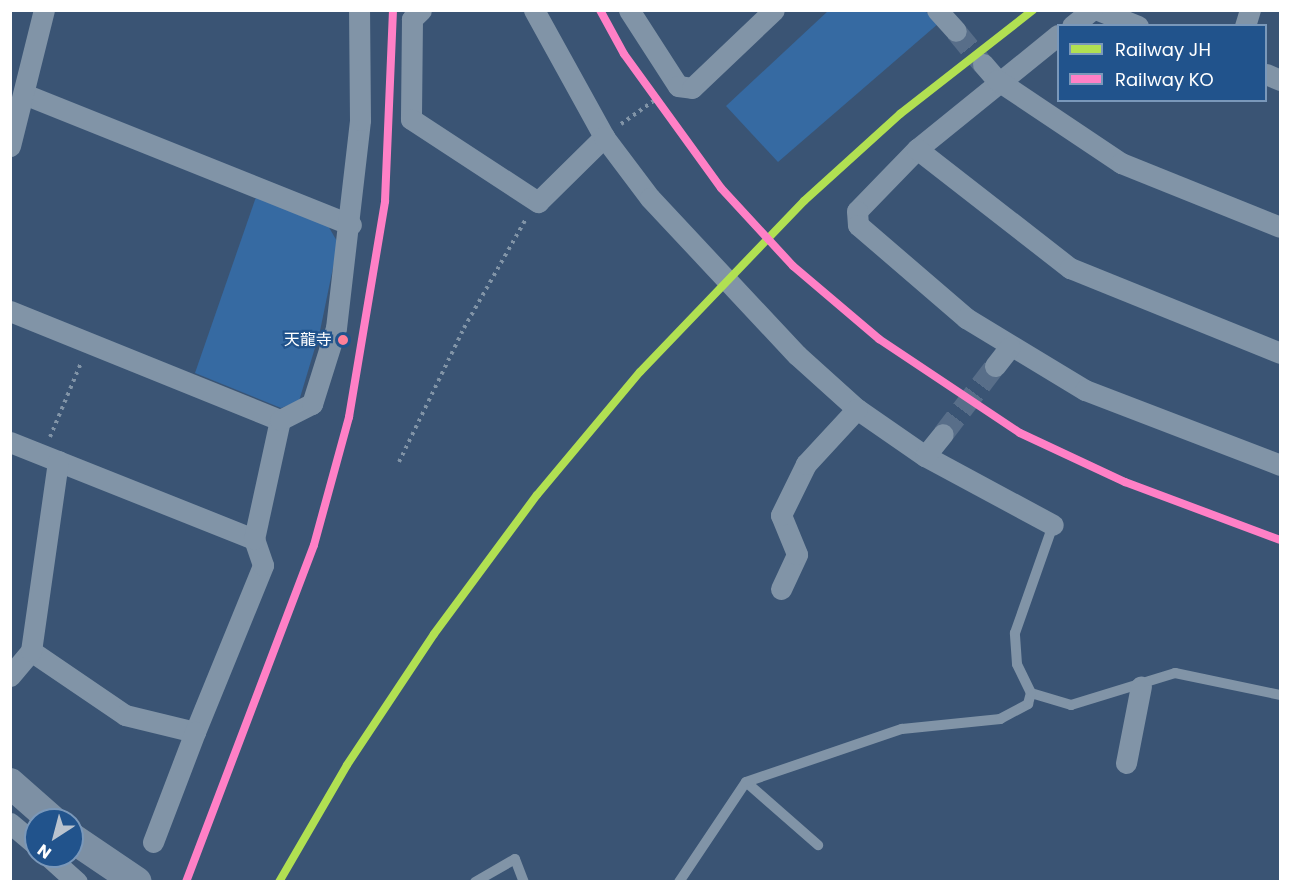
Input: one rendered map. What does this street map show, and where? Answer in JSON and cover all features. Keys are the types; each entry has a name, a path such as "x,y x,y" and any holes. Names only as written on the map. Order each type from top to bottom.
{"main road":[{"path":"10,783 38,808"},
{"path":"84,846 136,881"}],"street":[{"path":"10,146 44,10"},
{"path":"10,311 280,420 312,404 336,328 351,225 360,120 359,10"},
{"path":"421,10 412,20 411,119 538,202 604,137"},
{"path":"534,10 604,137 716,271 857,409 925,456 1053,525"},
{"path":"629,10 678,86 692,88 774,10"},
{"path":"1074,24 1092,10"},
{"path":"1098,10 1133,24"},
{"path":"941,12 956,31"},
{"path":"1057,36 997,80 917,149 857,211 858,225 966,318 1010,347 1132,412 1281,465"},
{"path":"982,64 997,80 1121,163 1281,227"},
{"path":"1267,74 1281,80"},
{"path":"24,94 351,225"},
{"path":"917,149 1070,268 1281,353"},
{"path":"995,366 1010,347"},
{"path":"781,589 797,554 781,515 806,464 857,409"},
{"path":"153,842 263,565 254,539 280,420"},
{"path":"925,456 943,434"},
{"path":"10,442 254,539"},
{"path":"10,676 31,651 51,458"},
{"path":"31,651 125,715 195,732"},
{"path":"1126,763 1141,686"},
{"path":"10,823 24,835"},
{"path":"61,868 77,882"}],"lane":[{"path":"1053,525 1015,633 1017,664 1032,693 1071,705 1141,686 1175,673 1281,695"},
{"path":"679,882 746,782 902,729 1000,719 1028,704 1032,693"},
{"path":"746,782 818,845"},
{"path":"475,882 515,859 524,882"}],"path":[{"path":"604,137 678,86"},
{"path":"399,462 464,328 538,202"},
{"path":"51,458 90,343"}],"shaded area":[{"path":"828,11 925,11 939,23 778,162 726,106"},
{"path":"256,197 327,224 338,243 320,331 299,401 281,408 195,373"}],"tunnel":[{"path":"956,31 983,64"},
{"path":"943,434 995,366"}],"rail line":[{"name":"KO","path":"186,882 314,545 349,417 385,201 393,10"},
{"name":"KO","path":"600,10 624,54 721,188 793,266 879,339 1020,433 1125,482 1280,540"},
{"name":"JH","path":"279,882 347,765 434,634 537,495 640,372 804,201 900,114 1033,10"}],"place":[{"name":"天龍寺","path":"343,340"}]}
